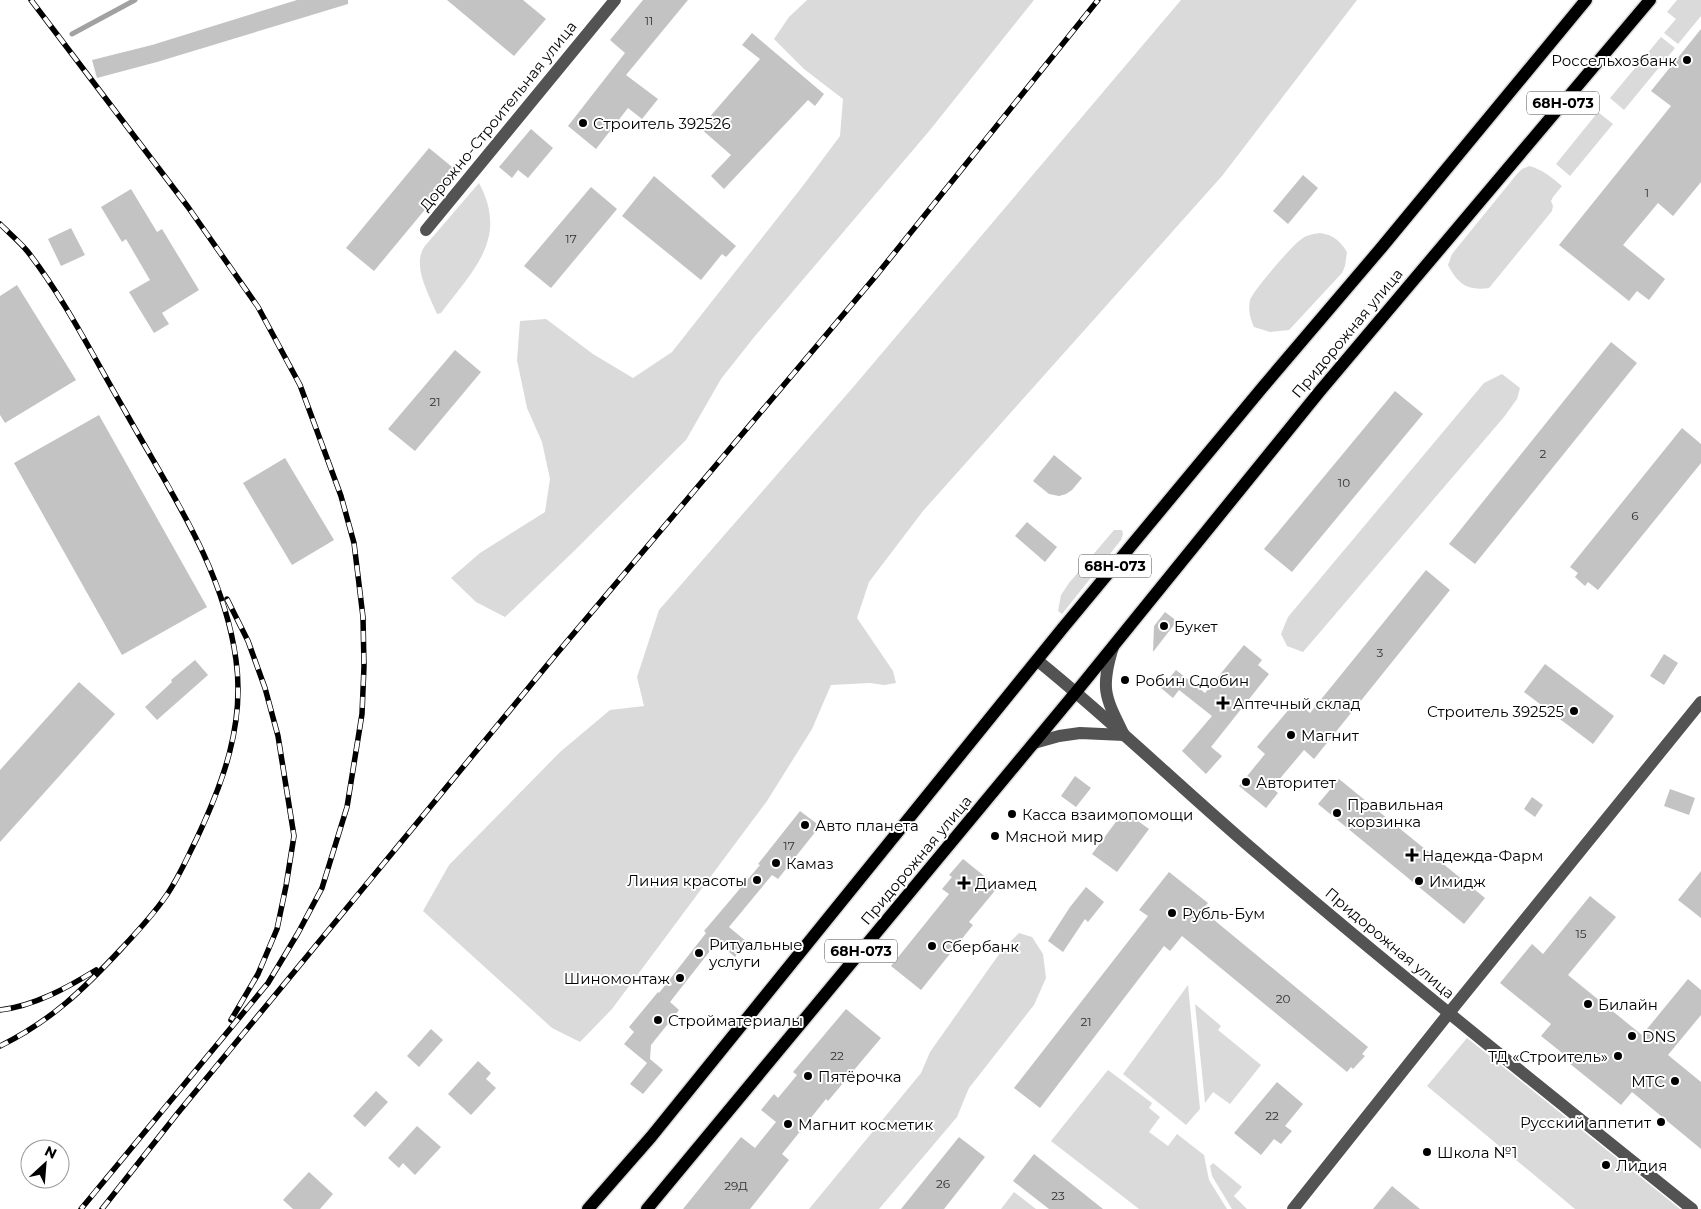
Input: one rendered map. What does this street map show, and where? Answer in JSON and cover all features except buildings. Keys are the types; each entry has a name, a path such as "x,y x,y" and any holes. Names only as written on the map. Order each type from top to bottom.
{"main road":[{"name":"68Н-073","path":"588,1209 651,1137 979,732 1038,662 1062,629 1586,0"},
{"name":"Придорожная улица","path":"647,1209 1076,692 1326,384 1650,0"}],"street":[{"name":"Дорожно-Строительная улица","path":"426,230 615,0"},
{"path":"1034,743 1059,736 1080,733 1124,735 1108,701 1105,687 1107,666 1112,647"},
{"path":"1038,662 1076,692"},
{"name":"Придорожная улица","path":"1076,692 1262,858 1449,1013 1692,1209"},
{"path":"1293,1209 1701,702"}],"shaded area":[{"path":"807,0 1034,0 930,130 755,336 721,379 686,440 505,617 476,602 451,578 480,553 545,512 550,479 542,442 527,408 517,360 520,321 546,319 593,354 633,378 672,352 840,136 843,99 804,69 774,39 789,17"},
{"path":"1181,0 1357,0 1222,176 923,511 869,582 857,618 893,671 896,683 884,685 870,683 831,685 812,729 767,801 612,1009 580,1042 552,1028 423,911 449,865 560,752 610,710 644,706 637,677 659,610 855,385"},
{"path":"1677,0 1701,0 1701,16 1678,44 1664,33 1676,19 1667,12"},
{"path":"1661,37 1675,48 1624,110 1610,98"},
{"path":"1598,112 1613,124 1570,176 1556,164"},
{"path":"1529,166 1542,171 1562,186 1551,201 1552,211 1489,288 1481,289 1464,285 1448,265 1452,254 1517,174"},
{"path":"479,183 487,203 490,221 489,237 475,268 441,313 437,314 423,280 420,263 421,255 424,247"},
{"path":"1320,233 1336,239 1347,252 1342,273 1289,330 1270,332 1254,327 1249,311 1250,300 1253,295 1294,245 1307,236"},
{"path":"1502,374 1520,388 1517,399 1504,417 1303,652 1287,646 1281,634 1288,617 1484,383"},
{"path":"1114,530 1122,530 1121,540 1062,614 1058,611 1061,595"},
{"path":"1019,933 1032,937 1043,954 1046,978 1034,1005 969,1088 957,1117 879,1209 809,1209 921,1073 930,1052 1002,950"},
{"path":"1188,985 1200,1109 1186,1125 1123,1074"},
{"path":"1195,1004 1221,1026 1218,1030 1261,1065 1230,1104 1213,1092 1205,1103"},
{"path":"1467,1038 1680,1209 1575,1209 1427,1086"},
{"path":"1108,1070 1152,1103 1149,1108 1160,1117 1149,1132 1168,1146 1177,1134 1204,1155 1209,1180 1227,1209 1139,1209 1051,1141"},
{"path":"1213,1163 1242,1187 1234,1196 1247,1209 1232,1209 1212,1176 1210,1166"},
{"path":"1014,1192 1036,1209 1001,1209"}],"waterway":[{"path":"72,34 135,0"}],"railway":[{"path":"31,0 188,207 258,307 300,385 341,496 354,543 363,617 364,666 362,714 347,807 322,888 268,983 81,1209"},
{"path":"102,1209 177,1114 553,658 875,277 1098,0"},
{"path":"0,224 28,252 55,290 192,531 220,594 230,626 238,684 234,730 230,753 223,775 206,819 170,889 139,930 66,1003 35,1026 0,1046"},
{"path":"227,599 248,641 265,688 278,736 294,836 277,929 258,974 231,1020"},
{"path":"0,1010 25,1005 38,1000 96,970"}],"place":[{"name":"Россельхозбанк","path":"1687,60"},
{"name":"Строитель 392526","path":"583,123"},
{"name":"Букет","path":"1164,626"},
{"name":"Робин Сдобин","path":"1125,680"},
{"name":"Аптечный склад","path":"1223,703"},
{"name":"Строитель 392525","path":"1574,711"},
{"name":"Магнит","path":"1291,735"},
{"name":"Авторитет","path":"1246,782"},
{"name":"Правильная корзинка","path":"1337,813"},
{"name":"Касса взаимопомощи","path":"1012,814"},
{"name":"Авто планета","path":"805,825"},
{"name":"Мясной мир","path":"995,836"},
{"name":"Надежда-Фарм","path":"1412,855"},
{"name":"Камаз","path":"776,863"},
{"name":"Линия красоты","path":"757,880"},
{"name":"Имидж","path":"1419,881"},
{"name":"Диамед","path":"964,883"},
{"name":"Рубль-Бум","path":"1172,913"},
{"name":"Сбербанк","path":"932,946"},
{"name":"Ритуальные услуги","path":"699,953"},
{"name":"Шиномонтаж","path":"680,978"},
{"name":"Билайн","path":"1588,1004"},
{"name":"Стройматериалы","path":"658,1020"},
{"name":"DNS","path":"1632,1036"},
{"name":"ТД «Строитель»","path":"1618,1056"},
{"name":"Пятёрочка","path":"808,1076"},
{"name":"МТС","path":"1675,1081"},
{"name":"Русский аппетит","path":"1661,1122"},
{"name":"Магнит косметик","path":"788,1124"},
{"name":"Школа №1","path":"1427,1152"},
{"name":"Лидия","path":"1606,1165"}]}
